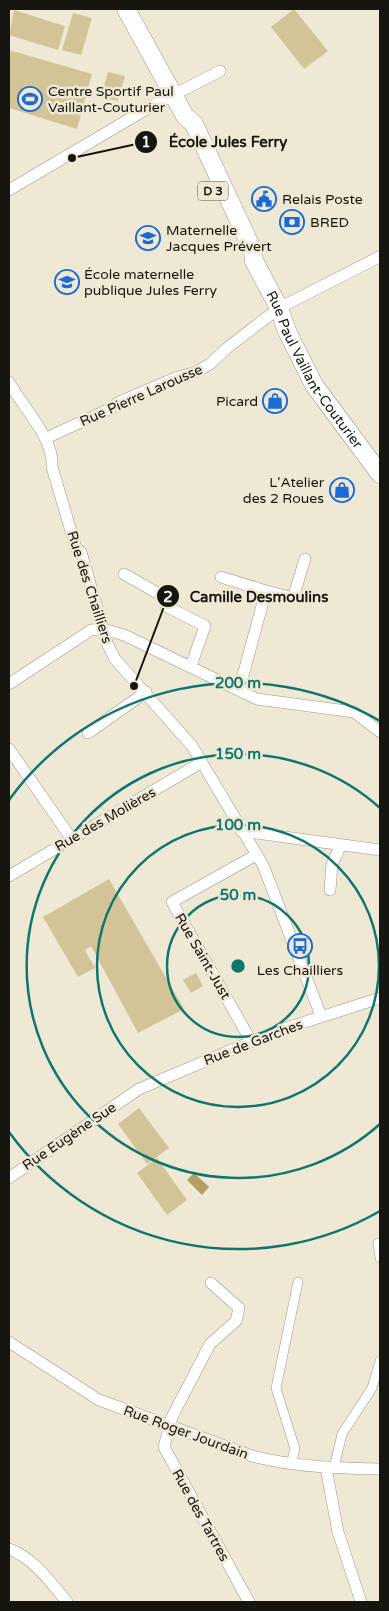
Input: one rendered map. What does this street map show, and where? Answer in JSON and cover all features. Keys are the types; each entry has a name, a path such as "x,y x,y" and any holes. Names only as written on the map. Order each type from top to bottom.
{"main road":[{"name":"Rue Paul Vaillant-Couturier","path":"126,9 141,32 185,116 183,128 191,146 245,254 254,261 279,308 287,331 314,385 380,474"},
{"name":"Rue Paul Vaillant-Couturier","path":"133,9 141,24 141,32"}],"street":[{"path":"9,190 173,94 220,71"},
{"name":"Rue Pierre Larousse","path":"46,438 112,408 117,403 175,378 196,372 210,364 227,348 279,308 379,257"},
{"name":"Rue des Chailliers","path":"9,382 20,397 38,430 46,438 53,459 52,467 76,548 81,552 102,629 115,658 146,692 202,762 263,865 321,1016"},
{"path":"221,577 293,598 305,559"},
{"path":"124,574 166,598 166,606 205,626 191,666"},
{"path":"239,690 266,591"},
{"path":"9,684 91,630 102,629 124,635 262,701 354,712 380,732"},
{"path":"88,732 146,692"},
{"path":"11,756 71,838"},
{"name":"Rue des Molières","path":"9,876 202,762"},
{"path":"241,830 380,850"},
{"path":"330,890 332,864 341,845"},
{"name":"Rue Saint-Just","path":"251,1040 172,902 256,855"},
{"name":"Rue de Garches","path":"130,1095 251,1040 380,998"},
{"name":"Rue Eugène Sue","path":"9,1178 130,1095"},
{"path":"378,1243 380,1258"},
{"name":"Rue des Tartres","path":"211,1282 238,1308 236,1321 210,1344 172,1417 164,1448 249,1602"},
{"path":"292,1464 294,1449 276,1388 298,1282"},
{"name":"Rue Roger Jourdain","path":"9,1342 99,1400 252,1456 292,1464 330,1468 380,1469"},
{"path":"361,1602 338,1532 330,1468 342,1434 372,1388 380,1360"},
{"path":"9,1549 18,1552 34,1564 67,1602"}],"shaded area":[{"path":"294,9 328,51 304,69 271,27"},
{"path":"14,10 65,26 58,50 9,35"},
{"path":"73,13 92,18 81,55 62,50"},
{"path":"9,50 92,74 77,129 9,108"},
{"path":"108,72 125,76 118,101 101,97"},
{"path":"109,879 184,1009 138,1033 91,946 85,950 95,968 78,977 43,917"},
{"path":"196,973 203,986 191,993 183,980"},
{"path":"139,1108 169,1148 147,1164 118,1124"},
{"path":"157,1158 187,1200 167,1215 137,1173"},
{"path":"194,1173 209,1187 202,1195 187,1180"}],"place":[{"name":"Centre Sportif Paul Vaillant-Couturier","path":"30,99"},
{"name":"École Jules Ferry","path":"72,158"},
{"name":"Relais Poste","path":"264,199"},
{"name":"BRED","path":"292,222"},
{"name":"Maternelle Jacques Prévert","path":"148,238"},
{"name":"École maternelle publique Jules Ferry","path":"67,282"},
{"name":"Picard","path":"275,401"},
{"name":"L'Atelier des 2 Roues","path":"342,490"},
{"name":"Camille Desmoulins","path":"134,686"},
{"name":"Les Chailliers","path":"300,946"}]}
